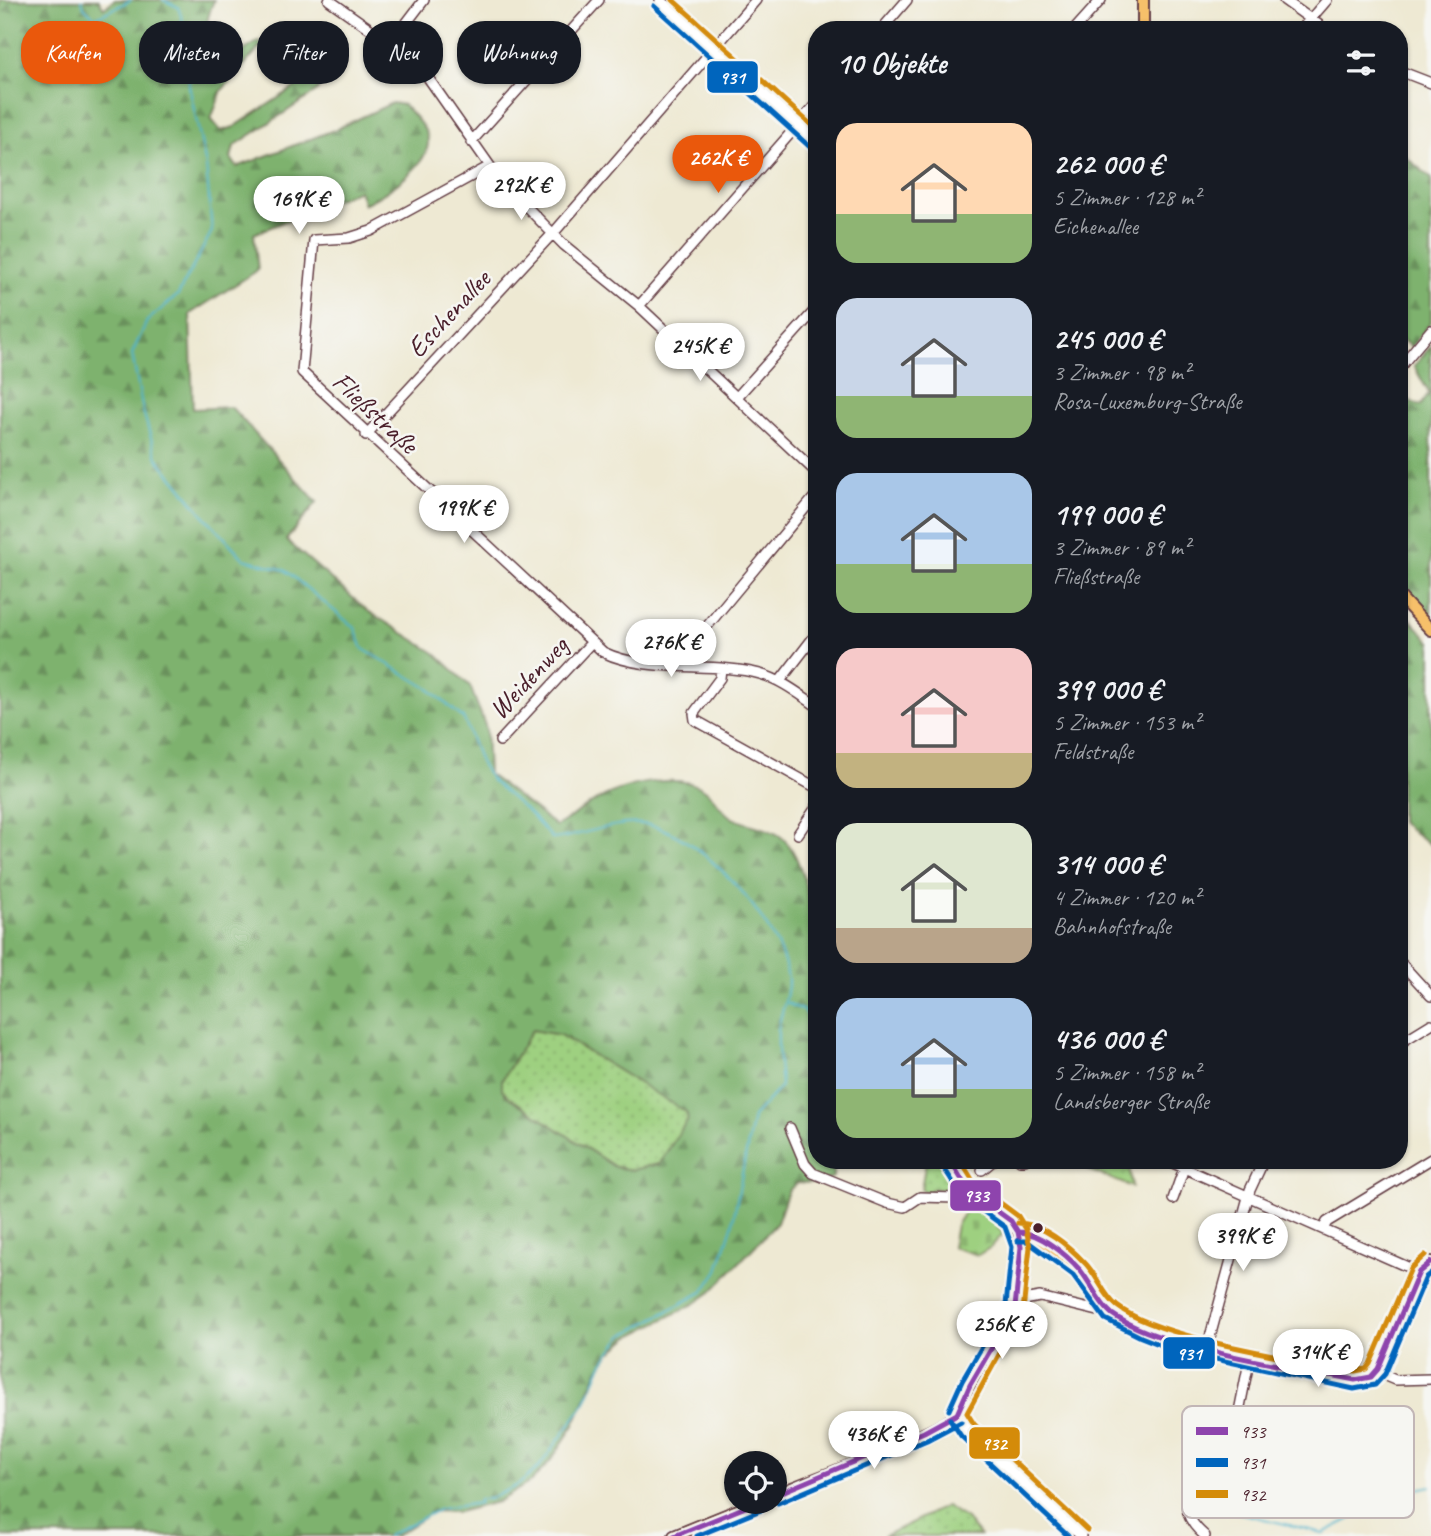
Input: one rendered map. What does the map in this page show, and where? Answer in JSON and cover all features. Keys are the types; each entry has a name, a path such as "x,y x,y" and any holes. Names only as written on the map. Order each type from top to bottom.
{"main road":[{"path":"1143,0 1143,21"},
{"path":"1408,606 1431,630"},
{"path":"787,1489 914,1437 957,1414 959,1404 1018,1301 1021,1247 1018,1232 1030,1232 1071,1262 1107,1309 1163,1337 1355,1380 1371,1377 1376,1372 1419,1272 1431,1262"},
{"path":"674,1536 728,1514"}],"street":[{"path":"329,0 363,22"},
{"path":"408,21 424,0"},
{"path":"471,142 599,0"},
{"path":"660,0 808,133"},
{"name":"Eschenallee","path":"366,435 554,232 756,0"},
{"path":"889,21 907,0"},
{"path":"1082,21 1101,0"},
{"path":"1284,0 1314,21"},
{"path":"1311,19 1327,0"},
{"path":"1408,74 1431,83"},
{"path":"434,84 490,166 576,255 606,276 808,464"},
{"path":"639,306 808,114"},
{"name":"Fließstraße","path":"490,166 370,231 349,238 314,240 302,372 366,435 591,643 618,658 759,674 780,681 808,700"},
{"path":"737,397 808,318"},
{"path":"1408,357 1431,330"},
{"path":"683,665 684,657 694,642 808,505"},
{"name":"Weidenweg","path":"500,741 591,643"},
{"path":"780,681 808,645"},
{"path":"721,669 720,678 694,713 695,720 808,783"},
{"path":"798,834 808,819"},
{"path":"1408,971 1431,996"},
{"path":"1408,1039 1431,1024"},
{"path":"790,1128 808,1167"},
{"path":"1323,1229 1327,1222 1431,1158"},
{"path":"809,1169 813,1173 887,1203 905,1207 920,1197 955,1198 968,1190"},
{"path":"955,1169 968,1190 1001,1212 1018,1232"},
{"path":"1173,1199 1184,1169"},
{"path":"1186,1169 1419,1272"},
{"path":"1207,1348 1248,1196 1260,1169"},
{"path":"1018,1301 1040,1297 1102,1312 1107,1309"},
{"path":"1240,1406 1250,1357"},
{"path":"1376,1372 1395,1380 1431,1379"},
{"path":"957,1414 967,1430 1081,1536"},
{"path":"1189,1518 1205,1536"}],"green space":[{"path":"0,0 99,0 104,8 114,0 214,0 208,21 139,21 139,84 227,84 222,90 211,119 221,131 234,127 300,84 322,84 316,92 234,146 231,158 237,167 334,130 392,103 404,105 417,119 427,135 428,146 424,156 406,177 364,204 359,190 254,234 258,270 190,314 193,409 231,407 317,502 286,540 368,611 435,653 470,686 486,728 488,774 556,826 596,800 621,789 658,781 684,782 705,790 731,817 780,836 792,851 802,872 808,899 808,1127 805,1145 808,1149 808,1169 834,1169 833,1177 821,1182 797,1183 788,1191 777,1223 711,1292 694,1304 629,1337 609,1354 598,1370 574,1425 551,1460 532,1481 497,1502 458,1512 434,1511 395,1536 0,1536","holes":["532,1030 560,1035 686,1112 688,1119 659,1164 632,1170 615,1167 507,1096 502,1089 502,1080"]},
{"path":"257,42 257,51 243,66 243,51"},
{"path":"1408,159 1431,178 1431,322 1411,347 1408,345"},
{"path":"1431,346 1431,619 1408,595 1408,401 1421,405 1429,393 1414,366"},
{"path":"1408,617 1431,642 1431,845 1408,828"},
{"path":"532,1030 560,1035 687,1112 688,1119 659,1164 632,1170 615,1167 507,1096 502,1089 502,1080"},
{"path":"924,1169 944,1169 955,1195 949,1196 949,1190 931,1189 930,1195 921,1189"},
{"path":"1130,1169 1132,1187 1088,1170"},
{"path":"969,1205 988,1212 1003,1234 991,1247 978,1255 952,1247 956,1225"},
{"path":"946,1506 966,1519 980,1536 884,1536"}],"water":[{"path":"808,1127 808,1148 805,1145"}],"waterway":[{"path":"82,0 84,7 95,18 131,0"},
{"path":"163,0 178,7 187,34 189,86 206,165 212,231 178,295 147,321 132,354 143,411 157,458 244,559 285,570 355,628 363,649 428,688 464,719 480,762 492,781 529,813 553,839 620,825 642,824 664,830 687,842 711,861 734,883 771,933 783,958 788,980 778,1032 781,1086 753,1117 732,1226 718,1270 704,1291 622,1336 602,1364 585,1404 538,1468 518,1485 489,1499 479,1499 479,1503 440,1509 387,1536"},
{"path":"787,1003 804,1011 808,1017"},
{"path":"1414,1490 1431,1486"},
{"path":"1260,1518 1323,1533 1352,1518"}],"transit line":[{"name":"932","path":"673,0 808,122"},
{"name":"931","path":"654,6 808,145"},
{"name":"931","path":"945,1169 962,1196 1005,1227 1012,1247 1006,1305 962,1381 949,1410"},
{"name":"933","path":"955,1169 968,1190 1011,1221 1018,1232 1021,1247 1015,1308 970,1385 957,1414"},
{"name":"932","path":"966,1169 975,1184 1018,1216 1026,1229 1030,1247 1023,1311 967,1413 974,1424 1087,1530"},
{"name":"932","path":"1018,1223 1046,1231 1063,1243 1089,1268 1112,1302 1137,1318 1196,1338 1355,1371 1366,1369 1370,1364 1411,1268 1425,1255"},
{"name":"933","path":"1018,1232 1035,1236 1060,1251 1080,1270 1107,1310 1134,1326 1194,1347 1355,1380 1371,1377 1378,1369 1419,1272 1431,1262"},
{"name":"931","path":"1018,1241 1027,1241 1073,1275 1105,1319 1141,1337 1174,1350 1354,1389 1375,1385 1385,1374 1426,1277 1431,1273"},
{"name":"933","path":"787,1490 924,1432 957,1414"},
{"name":"931","path":"950,1419 961,1436 1068,1536"},
{"name":"931","path":"787,1499 927,1440 961,1422"},
{"name":"933","path":"674,1536 728,1514"},
{"name":"931","path":"697,1536 751,1514"}]}
